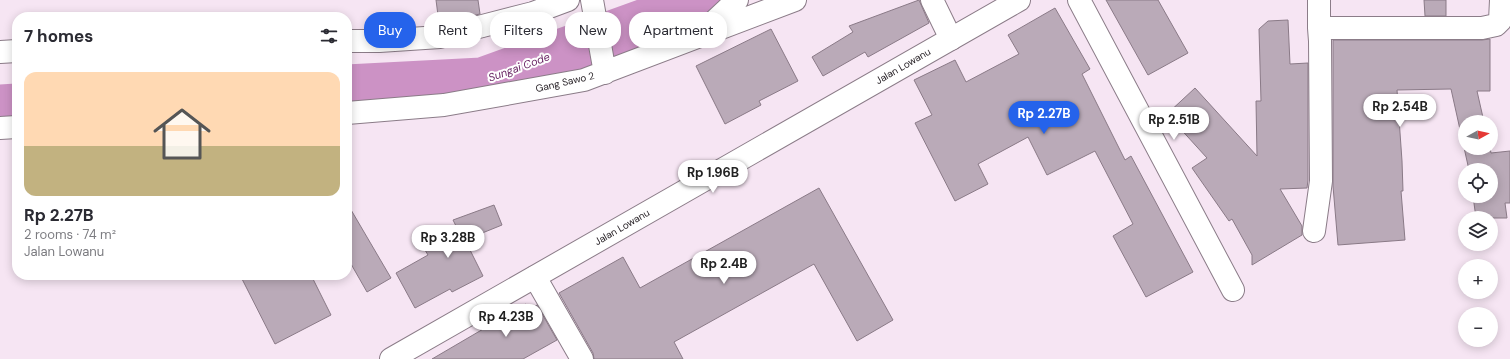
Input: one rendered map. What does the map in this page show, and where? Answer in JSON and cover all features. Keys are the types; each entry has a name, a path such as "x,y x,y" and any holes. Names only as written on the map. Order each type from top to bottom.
{"street":[{"path":"352,41 379,41 440,37 532,12 568,0"},
{"path":"724,12 737,0"},
{"name":"Gang Sawo 2","path":"727,26 795,0"},
{"path":"932,0 951,39"},
{"name":"Jalan Lowanu","path":"390,359 1020,0"},
{"path":"1079,0 1234,290"},
{"path":"1314,231 1321,181 1319,0"},
{"path":"1319,28 1482,28 1496,26 1500,21 1501,0"},
{"path":"593,4 603,64"},
{"name":"Gang Sawo 2","path":"352,113 444,105 584,80 603,64 661,48"},
{"path":"0,52 12,51"},
{"path":"0,128 12,127"},
{"path":"535,277 582,359"}],"building":[{"path":"436,0 478,0 480,12 438,12"},
{"path":"919,0 929,23 868,57 865,52 823,76 812,57 853,32 849,26"},
{"path":"1106,0 1158,0 1188,53 1148,75"},
{"path":"1424,0 1446,0 1446,16 1425,16"},
{"path":"1055,8 1090,69 1082,74 1125,160 1131,156 1193,272 1146,297 1113,236 1133,224 1095,151 1047,175 1028,137 978,164 988,184 955,201 915,123 932,115 914,80 955,60 966,82 1019,54 1008,35"},
{"path":"1288,20 1290,64 1308,63 1308,180 1307,188 1280,189 1302,226 1302,235 1252,265 1252,255 1232,219 1229,221 1192,168 1207,158 1167,114 1195,88 1257,156 1256,101 1261,101 1259,29 1268,21"},
{"path":"771,29 798,81 759,101 761,105 725,124 696,66"},
{"path":"1490,39 1490,91 1477,91 1482,115 1458,115 1458,120 1451,89 1397,90 1402,161 1403,191 1401,191 1405,240 1338,245 1333,186 1333,40"},
{"path":"1510,151 1510,203 1505,203 1507,218 1498,218 1498,211 1475,211 1474,203 1498,203 1498,163 1467,163 1466,155 1498,155 1498,152"},
{"path":"819,188 893,320 857,341 814,264 674,342 683,359 594,359 593,353 559,293 623,257 640,288"},
{"path":"494,205 502,225 465,240 483,276 452,292 450,289 415,308 396,273 428,255 422,245 456,226 453,220"},
{"path":"352,212 391,278 367,292 352,266"},
{"path":"243,280 314,280 331,315 275,344"},
{"path":"526,304 529,310 537,305 557,340 523,359 432,359"}],"waterway":[{"name":"Sungai Code","path":"352,88 482,81 706,0"},
{"name":"Sungai Code","path":"0,108 12,107"}]}
